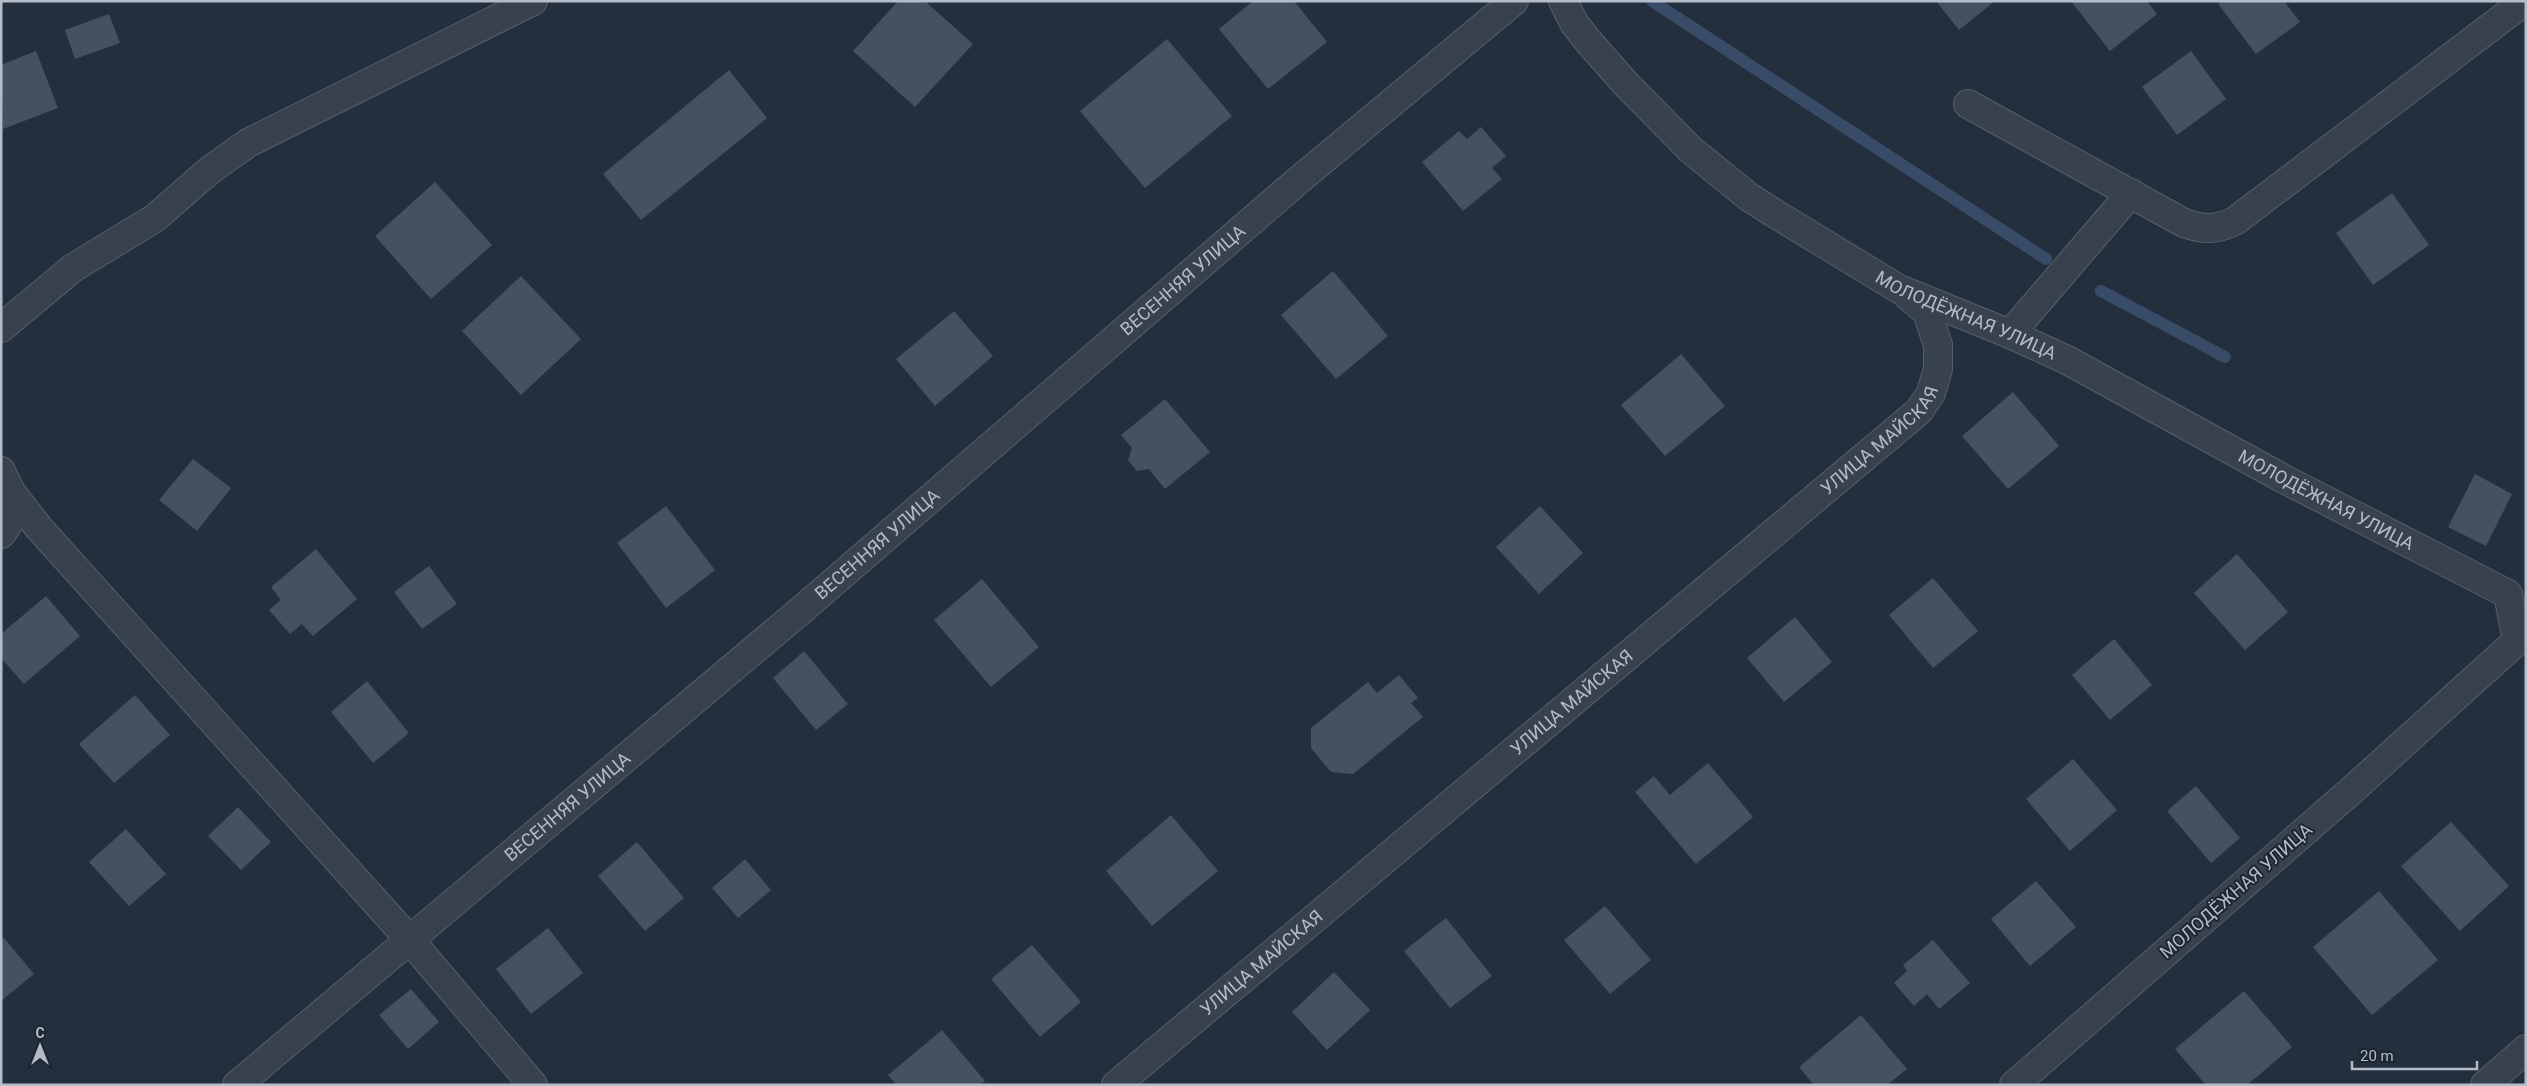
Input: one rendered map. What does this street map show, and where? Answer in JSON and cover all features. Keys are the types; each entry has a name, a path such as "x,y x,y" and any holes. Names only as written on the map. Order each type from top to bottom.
{"street":[{"path":"1,328 73,268 155,218 210,170 248,143 533,1"},
{"name":"ВЕСЕННЯЯ УЛИЦА","path":"237,1085 791,618 1300,179 1514,1"},
{"name":"МОЛОДЁЖНАЯ УЛИЦА","path":"1563,1 1574,22 1588,41 1625,83 1691,150 1749,197 1899,289 2010,334 2067,360 2284,479 2508,594 2518,641 2345,796 2014,1085"},
{"path":"1968,104 2184,223 2200,229 2222,227 2235,221 2525,1"},
{"path":"2010,334 2131,193"},
{"name":"УЛИЦА МАЙСКАЯ","path":"1116,1085 1919,411 1931,392 1938,369 1938,345 1928,312 1899,289"},
{"path":"6,482 39,528 408,939 533,1085"},
{"path":"1,534 12,521 13,497 6,482"},
{"path":"2485,1085 2526,1049"}],"building":[{"path":"898,1 925,1 973,44 915,107 853,51"},
{"path":"1253,1 1294,1 1327,42 1268,89 1219,29"},
{"path":"1936,1 1995,1 1959,30"},
{"path":"2071,1 2147,1 2157,14 2110,51"},
{"path":"2221,1 2284,1 2300,22 2256,54 2218,4"},
{"path":"109,14 120,43 75,59 65,30"},
{"path":"1167,39 1232,116 1145,188 1080,111"},
{"path":"36,51 58,108 3,129 1,65"},
{"path":"2191,51 2226,99 2177,135 2142,87"},
{"path":"729,70 767,118 641,220 603,174"},
{"path":"1481,127 1506,156 1492,168 1502,179 1463,211 1422,162 1459,131 1467,139"},
{"path":"435,182 492,245 431,299 375,236"},
{"path":"2392,193 2429,245 2373,285 2336,233"},
{"path":"1333,271 1388,336 1336,379 1281,315"},
{"path":"521,276 581,339 521,395 462,331"},
{"path":"954,311 993,356 935,406 896,359"},
{"path":"1681,354 1725,406 1665,456 1621,405"},
{"path":"2013,392 2059,446 2008,489 1962,436"},
{"path":"1165,399 1210,452 1165,489 1149,469 1137,471 1128,460 1132,448 1121,435"},
{"path":"193,459 231,488 197,531 159,500"},
{"path":"2475,474 2512,494 2486,546 2448,527"},
{"path":"666,506 715,570 666,608 617,543"},
{"path":"1540,506 1583,553 1539,594 1496,547"},
{"path":"316,549 357,599 313,636 302,624 290,634 269,610 281,600 271,587"},
{"path":"2237,554 2288,612 2245,650 2194,593"},
{"path":"429,566 457,604 422,629 394,592"},
{"path":"1933,578 1978,631 1933,668 1889,615"},
{"path":"982,579 1039,647 991,687 934,620"},
{"path":"46,596 80,636 24,684 1,658 1,634"},
{"path":"1795,617 1832,662 1784,702 1747,658"},
{"path":"2114,639 2152,685 2110,720 2072,675"},
{"path":"804,651 848,704 816,730 773,678"},
{"path":"1399,675 1418,698 1411,703 1423,717 1353,774 1331,772 1311,748 1311,728 1368,682 1377,693"},
{"path":"367,681 409,733 373,763 331,712"},
{"path":"135,695 170,735 114,783 79,744"},
{"path":"2073,759 2117,810 2070,851 2026,799"},
{"path":"1708,763 1753,817 1696,864 1635,792 1654,776 1670,795"},
{"path":"2196,786 2240,838 2211,863 2167,811"},
{"path":"238,807 271,842 241,870 208,836"},
{"path":"1171,815 1218,871 1152,926 1106,871"},
{"path":"2451,822 2509,886 2460,931 2401,866"},
{"path":"126,829 166,874 129,906 89,862"},
{"path":"637,842 684,898 645,931 598,876"},
{"path":"745,859 771,890 738,918 712,888"},
{"path":"2036,881 2076,927 2030,966 1991,919"},
{"path":"2379,891 2438,960 2372,1015 2313,947"},
{"path":"1605,906 1651,960 1610,994 1564,940"},
{"path":"1446,918 1492,976 1450,1008 1404,951"},
{"path":"548,928 583,973 531,1014 496,969"},
{"path":"4,938 34,974 1,1001 1,940"},
{"path":"1933,940 1970,983 1939,1009 1927,994 1914,1006 1894,983 1907,971 1903,965"},
{"path":"1032,945 1081,1002 1040,1037 991,979"},
{"path":"1334,972 1370,1010 1327,1050 1292,1012"},
{"path":"411,989 439,1022 408,1049 379,1015"},
{"path":"2244,991 2292,1047 2247,1085 2206,1085 2175,1049"},
{"path":"1861,1015 1907,1069 1887,1085 1814,1085 1799,1067"},
{"path":"942,1030 985,1081 980,1085 897,1085 888,1075"}],"waterway":[{"path":"1652,1 2046,259"},
{"path":"2101,291 2225,357"}]}
